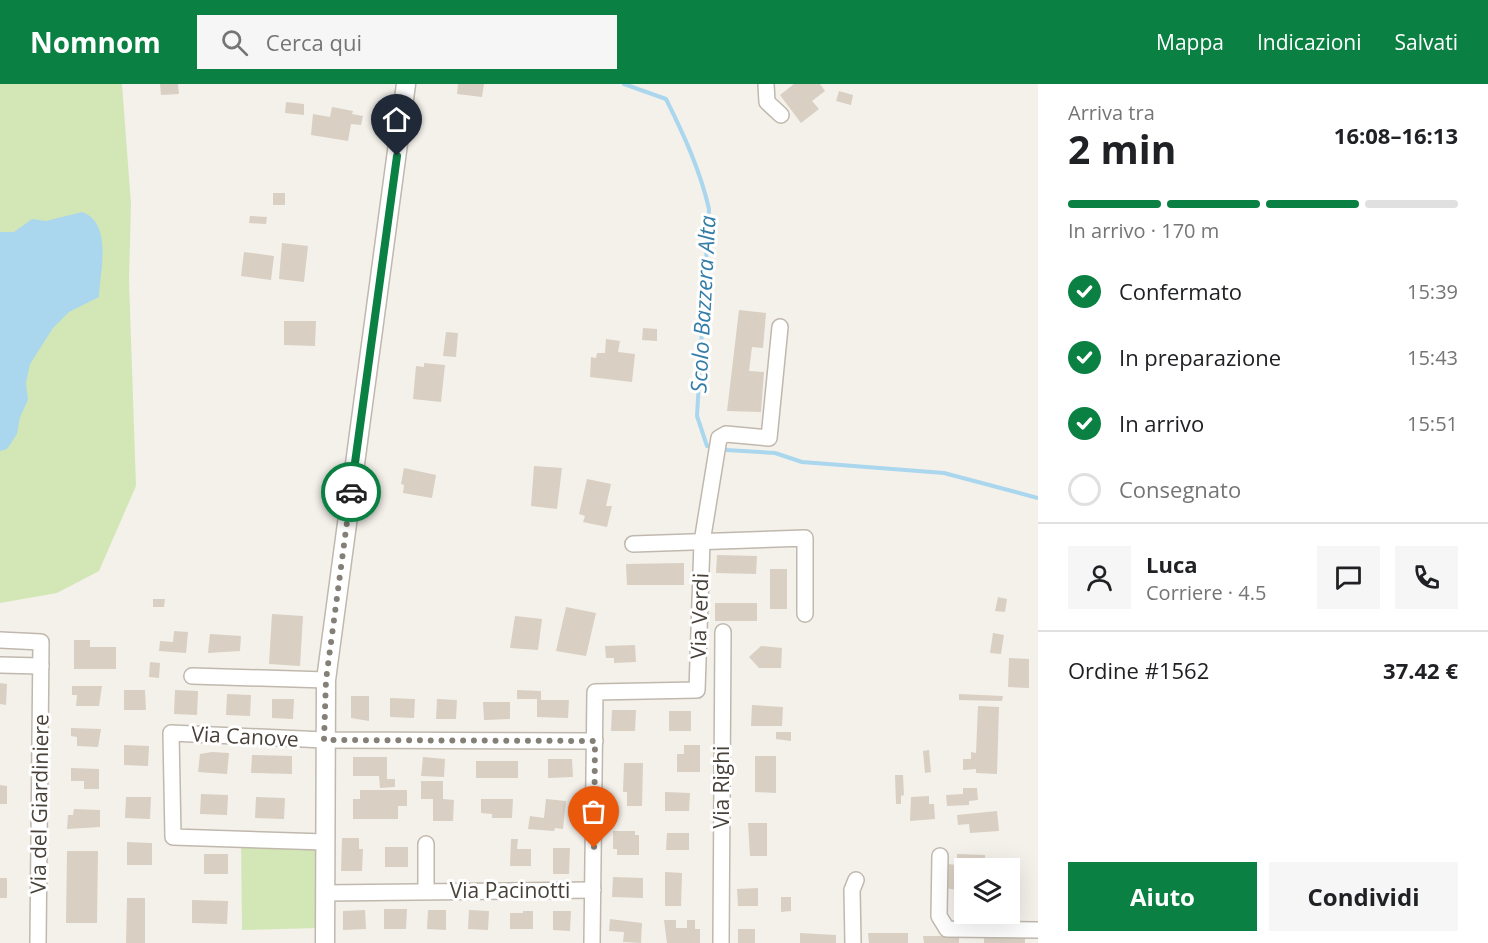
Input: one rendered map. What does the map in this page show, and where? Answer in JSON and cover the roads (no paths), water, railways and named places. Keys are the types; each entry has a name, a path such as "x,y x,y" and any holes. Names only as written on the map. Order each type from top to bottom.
{"street":[{"name":"Via Canove","path":"325,943 326,680 406,84"},
{"path":"766,84 767,102 781,115"},
{"path":"702,542 719,438 726,434 770,438 780,327"},
{"name":"Via Verdi","path":"633,544 805,538 805,615"},
{"name":"Via Verdi","path":"697,690 702,542"},
{"name":"Via Righi","path":"721,943 723,632"},
{"name":"Via del Giardiniere","path":"0,640 41,642 38,943"},
{"path":"0,665 41,666"},
{"path":"192,676 326,680"},
{"name":"Via Verdi","path":"592,943 595,692 723,690"},
{"name":"Via Canove","path":"324,740 171,733 172,837 325,842"},
{"path":"324,740 595,741"},
{"name":"Via Pacinotti","path":"426,844 426,891"},
{"path":"940,856 939,916 947,929 1038,930"},
{"path":"854,943 852,890 856,880"},
{"name":"Via Pacinotti","path":"324,893 593,890"}],"water":[{"path":"82,212 92,218 98,226 101,237 103,249 99,297 69,312 53,328 30,364 26,383 28,400 20,417 17,434 7,449 0,451 0,232 14,232 32,219 46,221"}],"waterway":[{"name":"Scolo Bazzera Alta","path":"624,84 666,99 691,153 709,209 697,416 707,446 712,447"},
{"name":"Scolo Bazzera Alta","path":"726,450 775,453 802,462 944,473 1038,498"}]}
